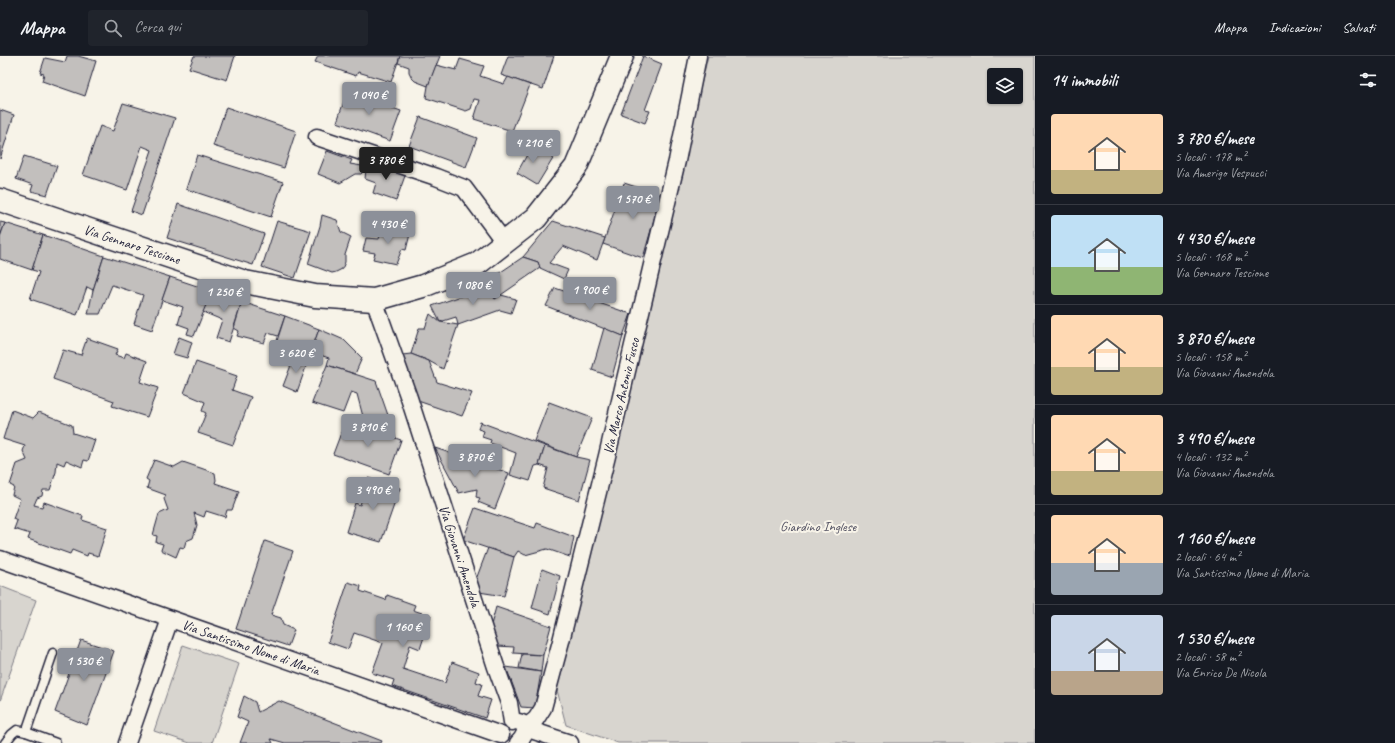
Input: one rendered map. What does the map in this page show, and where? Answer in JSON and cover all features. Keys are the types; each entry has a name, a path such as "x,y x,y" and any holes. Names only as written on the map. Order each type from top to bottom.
{"street":[{"name":"Via Gennaro Tescione","path":"0,200 245,282 315,296 374,300 423,286 477,264 536,218 576,167 622,56"},
{"name":"Via Marco Antonio Fusco","path":"518,725 536,719 543,708 607,456 677,161 698,56"},
{"path":"317,137 436,177 464,188 505,243"},
{"name":"Via Giovanni Amendola","path":"374,300 409,398 496,667 518,725"},
{"name":"Via Santissimo Nome di Maria","path":"0,559 501,739"},
{"path":"127,743 170,619"},
{"path":"518,725 525,733 518,743"},
{"path":"501,739 504,728 518,725 570,743"}],"lane":[{"path":"26,732 53,653"},
{"path":"5,743 12,734 18,730 56,743"}],"green space":[{"name":"Giardino Inglese","path":"708,56 1035,56 1035,743 618,743 566,725 556,686"},
{"path":"0,586 36,600 0,701"},
{"path":"183,645 239,664 212,743 190,743 154,731"}],"building":[{"path":"67,56 78,56 96,61 85,96 42,81 44,74 40,73 45,58 65,62"},
{"path":"194,56 235,56 227,80 189,68"},
{"path":"318,56 400,56 391,82 358,72 356,76 315,62"},
{"path":"400,56 440,56 428,86 415,81 409,72 409,67 398,63"},
{"path":"508,56 554,56 543,89 501,75"},
{"path":"643,56 662,64 645,110 650,111 645,123 621,114"},
{"path":"460,59 484,66 480,76 504,84 508,77 530,85 512,131 474,119 480,100 474,99 471,109 466,111 426,98 428,86 436,65 456,70"},
{"path":"347,92 401,111 390,141 337,122"},
{"path":"123,103 175,118 142,215 131,211 152,150 142,146 127,190 83,175 100,126 113,131"},
{"path":"226,107 296,131 284,168 213,146"},
{"path":"0,110 14,115 0,159"},
{"path":"420,117 477,138 466,167 409,146"},
{"path":"514,141 554,157 537,185 517,173 529,151 512,147"},
{"path":"327,151 352,160 350,164 362,166 366,169 361,174 355,174 340,183 318,174"},
{"path":"197,155 283,182 271,217 186,189"},
{"path":"24,156 57,166 47,195 31,191 33,185 16,179"},
{"path":"376,162 406,173 396,201 373,193 376,183 365,179 366,169 374,168"},
{"path":"624,183 661,195 643,258 603,244"},
{"path":"178,204 264,234 253,265 167,238"},
{"path":"322,215 337,220 341,232 351,237 342,269 332,273 308,264"},
{"path":"277,221 311,231 295,278 262,267"},
{"path":"553,221 605,238 597,260 563,246 549,263 568,270 564,279 540,268 538,262 523,257"},
{"path":"0,222 5,223 0,237"},
{"path":"5,223 43,235 32,270 0,259 0,237"},
{"path":"382,226 410,234 406,250 402,249 396,264 373,259 375,253 363,251 366,238 379,239"},
{"path":"43,235 104,256 93,290 87,287 77,315 30,299 39,272 32,270"},
{"path":"104,256 170,277 152,330 134,324 143,295 112,285 100,314 88,314 93,290"},
{"path":"523,257 538,262 540,268 495,299 486,282"},
{"path":"170,277 212,291 194,336 187,334 189,328 178,324 183,307 162,300"},
{"path":"486,282 495,299 501,295 516,299 511,313 500,310 458,325 456,317 440,322 432,306 476,291"},
{"path":"555,288 631,314 623,336 546,306"},
{"path":"212,291 242,302 229,342 216,338 222,320 203,312"},
{"path":"242,302 285,316 278,336 268,333 264,343 237,336 239,331 234,328"},
{"path":"430,314 440,322 458,325 443,369 429,361 411,354 419,328 425,328"},
{"path":"285,316 319,329 308,361 300,357 297,362 273,353"},
{"path":"604,328 623,336 612,377 592,370"},
{"path":"319,329 344,340 362,358 355,374 327,365 329,358 311,352"},
{"path":"179,337 192,342 187,358 173,354"},
{"path":"87,338 118,349 115,355 124,358 126,353 147,361 140,382 158,388 147,417 112,406 114,401 53,379 63,350 81,355"},
{"path":"411,354 429,361 437,382 472,393 462,416 409,398 394,356"},
{"path":"300,357 308,361 297,392 283,386 293,360"},
{"path":"196,362 237,376 232,390 251,397 233,445 198,433 206,413 202,411 205,402 184,393"},
{"path":"327,365 376,381 396,438 366,428 357,394 351,392 343,413 312,403"},
{"path":"549,402 592,418 576,457 534,441"},
{"path":"12,410 33,418 39,412 72,425 73,433 95,440 88,461 84,460 82,467 66,460 64,465 57,462 56,472 50,490 43,490 42,496 37,498 34,505 42,507 44,502 83,516 82,520 107,528 98,556 88,553 87,556 72,550 70,554 28,539 30,534 14,529 17,521 13,519 20,499 12,495 14,487 10,485 17,464 27,460 23,451 25,446 3,439"},
{"path":"480,422 545,446 539,465 535,466 530,481 510,475 516,453 490,443 491,440 482,437 484,431 478,429"},
{"path":"344,425 365,433 366,428 401,440 389,474 333,454"},
{"path":"545,446 576,457 590,460 579,500 543,488 548,468 539,465"},
{"path":"435,448 509,473 495,509 478,502 480,498 476,497 477,489 459,493"},
{"path":"154,460 174,467 183,462 215,473 215,483 239,491 232,510 227,510 225,517 206,511 204,517 194,513 197,525 193,538 186,541 184,548 180,547 176,557 161,550 163,544 156,542 157,536 153,535 159,514 168,510 164,499 166,495 147,488 149,481 146,479"},
{"path":"368,478 400,488 381,542 346,532 355,503 360,505"},
{"path":"475,508 535,528 537,523 574,537 570,557 547,549 525,555 518,551 514,557 463,540"},
{"path":"265,541 293,551 271,615 281,618 283,625 294,630 288,646 236,629"},
{"path":"488,548 514,557 504,596 479,592 475,582"},
{"path":"542,569 560,576 550,614 532,608"},
{"path":"348,582 361,586 360,591 386,600 387,595 415,605 413,610 431,616 420,649 410,645 403,669 445,683 452,662 479,672 476,682 482,684 478,696 491,700 485,718 392,686 394,680 372,673 383,643 354,633 348,649 328,642"},
{"path":"496,607 551,626 543,655 513,653 514,647 498,646 491,625"},
{"path":"81,640 114,651 87,725 55,712"},
{"path":"522,654 543,655 541,672 519,668"},
{"path":"506,667 541,672 535,708 521,707"},
{"path":"244,696 255,702 258,712 279,701 382,741 381,743 285,743 271,739 273,743 240,743 248,722 237,717"}]}
